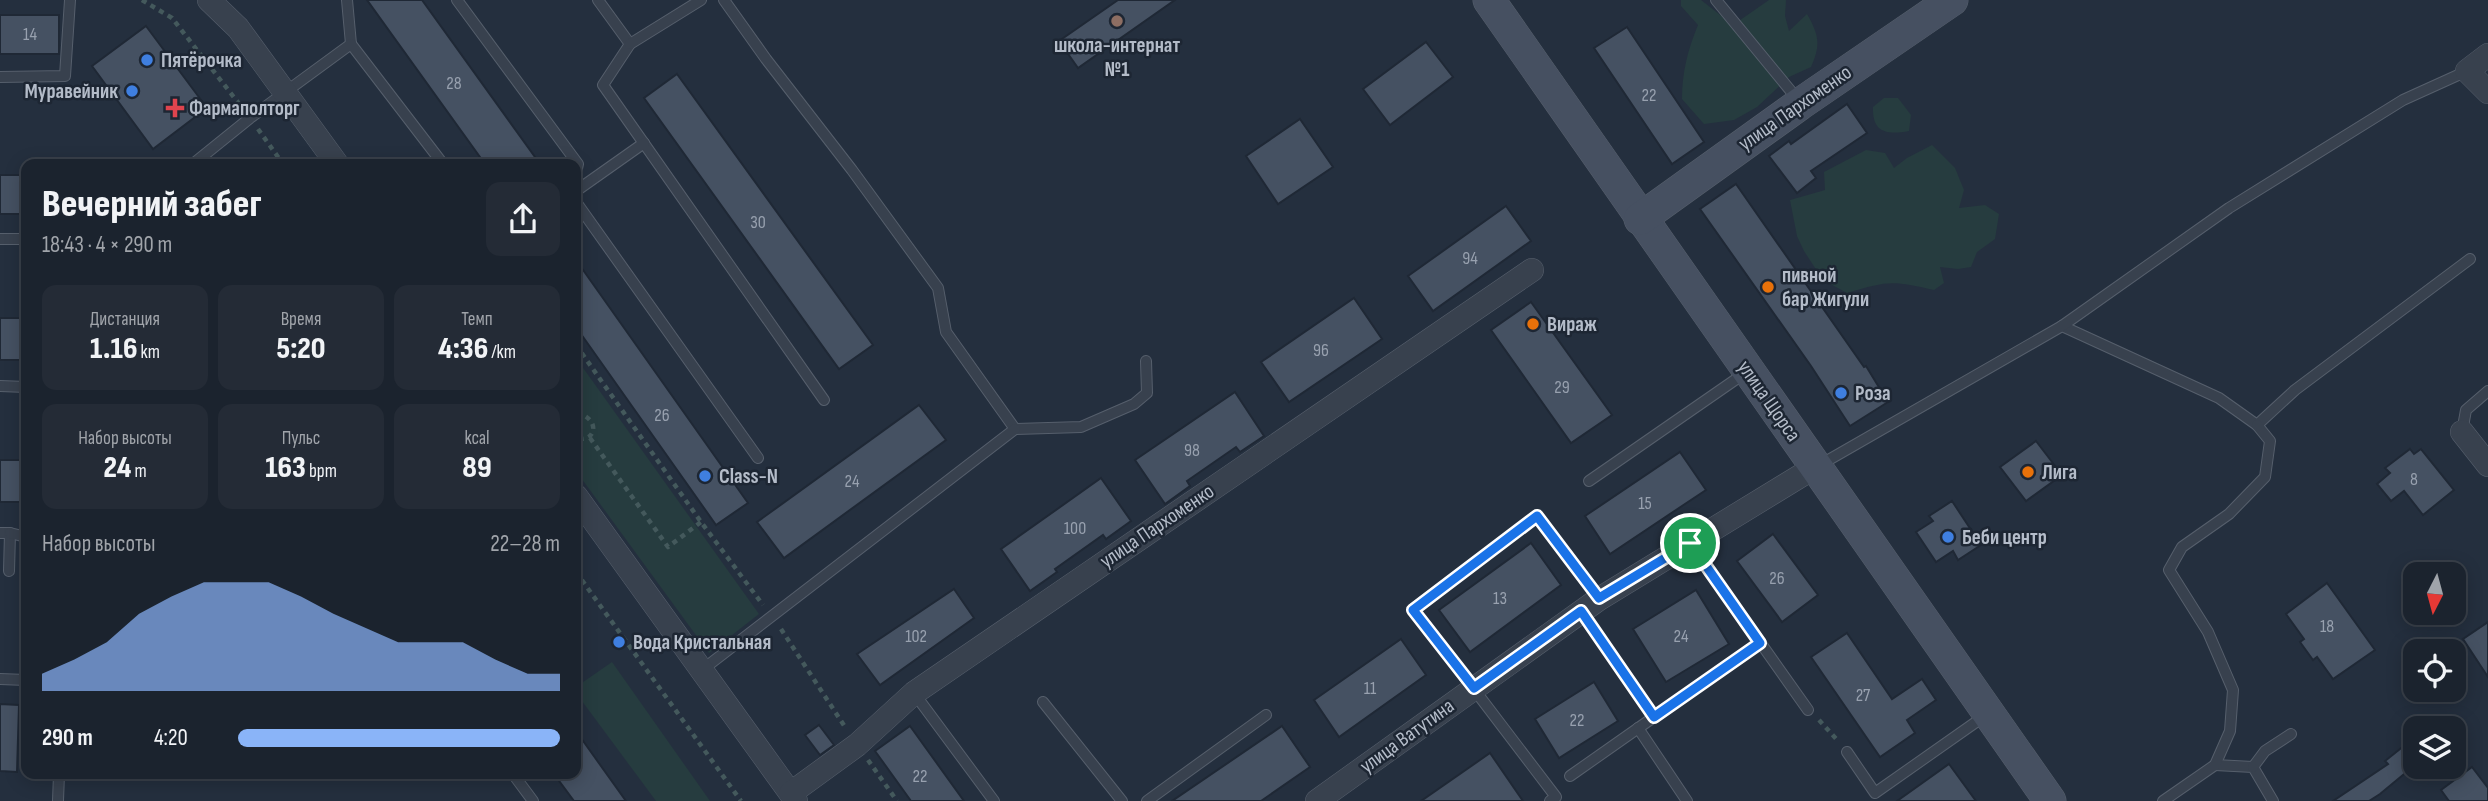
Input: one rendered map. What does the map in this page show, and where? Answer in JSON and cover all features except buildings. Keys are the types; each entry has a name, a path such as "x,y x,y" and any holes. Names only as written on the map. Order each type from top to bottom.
{"main road":[{"name":"улица Щорса","path":"1489,0 2050,801"},
{"name":"улица Пархоменко","path":"1640,219 1800,104 1952,0"}],"street":[{"path":"209,0 238,28 333,159"},
{"path":"2488,55 2467,71 2488,92"},
{"name":"улица Пархоменко","path":"793,797 857,745 914,693 1532,270"},
{"path":"2462,432 2488,465"},
{"name":"улица Ватутина","path":"1317,801 1590,605 1815,467"},
{"path":"581,503 793,797"}],"lane":[{"path":"0,77 65,76 69,0"},
{"path":"347,0 351,44 439,159"},
{"path":"457,0 574,159"},
{"path":"598,0 630,44"},
{"path":"701,0 630,44 603,85 824,400"},
{"path":"724,0 938,288 946,332 1015,429"},
{"path":"1716,0 1800,104"},
{"path":"199,159 351,44"},
{"path":"1815,467 2062,326 2229,208 2403,100 2467,71"},
{"path":"581,187 644,143"},
{"path":"581,209 758,458"},
{"path":"0,239 21,239"},
{"path":"2257,425 2295,390 2470,259"},
{"path":"2062,326 2218,398 2257,425 2270,441 2265,477 2229,514 2182,547 2169,570 2208,632 2233,690 2230,732 2215,765 2162,801"},
{"path":"702,670 1015,429 1081,427 1134,404 1147,393 1146,361"},
{"path":"1589,481 1748,371"},
{"path":"0,386 21,387"},
{"path":"2462,432 2466,410 2488,391"},
{"path":"1550,801 1556,797 1413,610 1537,516 1654,717"},
{"path":"5,533 9,571"},
{"path":"1690,543 1808,710"},
{"path":"1570,776 1760,643"},
{"path":"0,679 21,680"},
{"path":"914,693 994,801"},
{"path":"1043,702 1122,801"},
{"path":"1847,752 1878,797 1988,714"},
{"path":"1147,801 1160,798 1266,715"},
{"path":"1639,727 1687,801"},
{"path":"2253,767 2265,751 2291,734"},
{"path":"2215,765 2253,767"},
{"path":"2253,767 2273,801"},
{"path":"58,801 59,779"},
{"path":"517,779 533,801"}],"path":[{"path":"142,0 172,18 279,159"},
{"path":"581,352 701,522 772,616 897,801"},
{"path":"581,416 585,416 593,423 590,438"},
{"path":"590,438 668,547 701,522"},
{"path":"581,440 590,438"},
{"path":"581,579 741,801"},
{"path":"1808,710 1827,727 1847,752"}],"green space":[{"path":"1681,0 1701,0 1733,25 1769,0 1786,0 1785,16 1789,31 1807,14 1814,28 1817,46 1811,67 1789,77 1757,107 1734,120 1704,124 1682,99 1686,61 1698,25 1681,6"},
{"path":"1884,98 1898,98 1911,115 1909,131 1894,133 1878,127 1873,116 1873,107"},
{"path":"1932,145 1955,168 1964,190 1959,208 1985,205 1999,214 1995,239 1977,252 1971,267 1940,267 1944,283 1934,290 1890,283 1847,293 1823,280 1797,236 1790,200 1825,190 1824,172 1866,150 1885,153 1894,168"},
{"path":"581,365 759,614 709,653 581,478"},
{"path":"612,662 710,801 656,801 581,700 581,684"}],"place":[{"name":"школа-интернат №1","path":"1117,21"},
{"name":"Пятёрочка","path":"147,60"},
{"name":"Муравейник","path":"132,91"},
{"name":"Фармаполторг","path":"175,108"},
{"name":"пивной бар Жигули","path":"1768,287"},
{"name":"Вираж","path":"1533,324"},
{"name":"Роза","path":"1841,393"},
{"name":"Лига","path":"2028,472"},
{"name":"Class-N","path":"705,476"},
{"name":"Беби центр","path":"1948,537"},
{"name":"Вода Кристальная","path":"619,642"}],"route":[{"path":"1537,516 1599,598 1690,543 1760,643 1654,717 1581,611 1474,688 1413,610 1537,516"}]}
